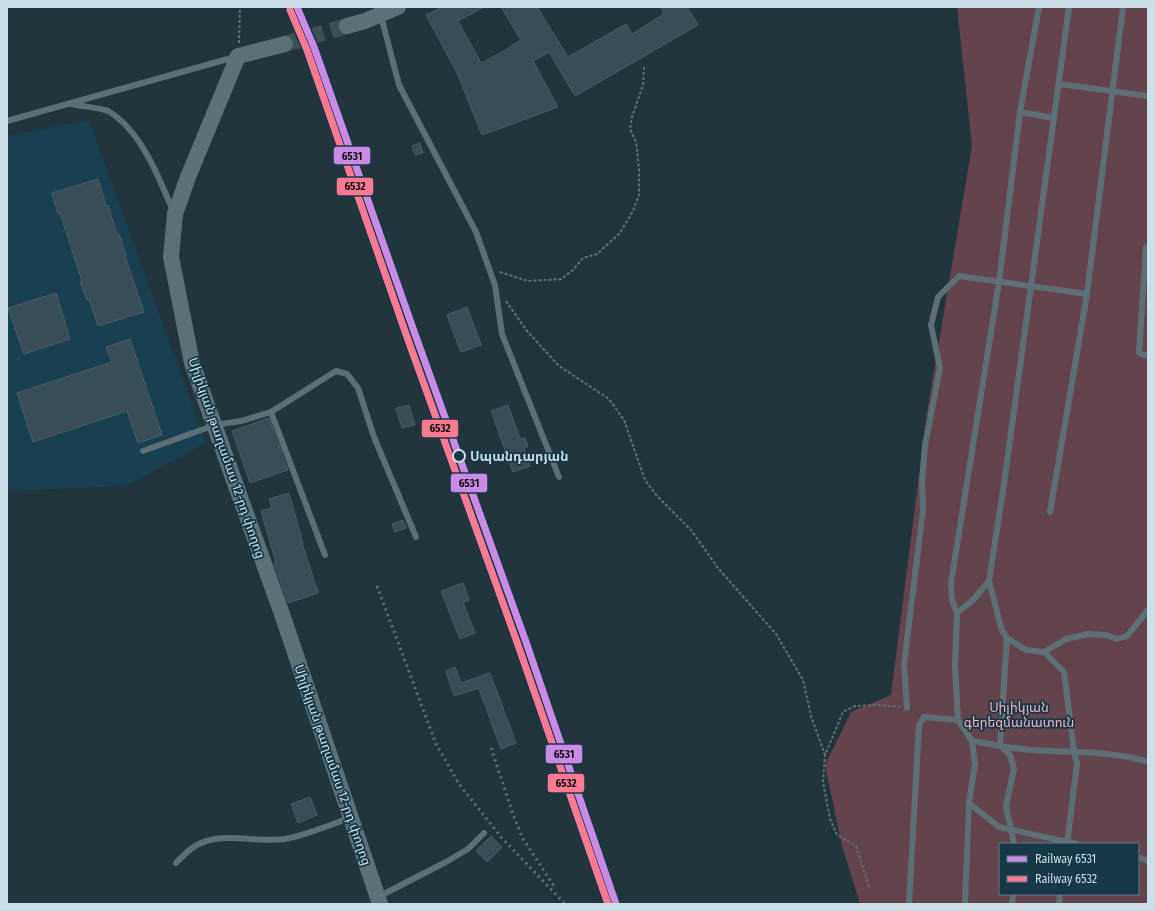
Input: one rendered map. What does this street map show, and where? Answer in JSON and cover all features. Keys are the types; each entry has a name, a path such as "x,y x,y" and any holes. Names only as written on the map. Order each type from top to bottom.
{"main road":[{"path":"347,26 398,7"},
{"path":"238,56 285,44"},
{"name":"Սիլիկյան թաղամաս 12-րդ փողոց","path":"238,56 174,214 171,257 192,363 285,624 379,900"}],"lane":[{"path":"965,904 969,803 975,764 972,741 958,720 955,667 957,613 952,600 951,584 999,282 1020,112 1039,7"},
{"path":"1069,7 1004,484 988,581 1002,631 1007,638 1026,650 1044,652 1066,639 1088,634 1106,635 1117,639 1127,636 1148,610"},
{"path":"1050,512 1087,294 1123,7"},
{"path":"380,14 399,85 476,232 495,286 502,334 559,477"},
{"path":"7,121 238,56"},
{"path":"1059,84 1148,96"},
{"path":"70,104 107,111 131,130 153,165 174,214"},
{"path":"1020,112 1054,118"},
{"path":"1146,247 1139,353 1148,355"},
{"path":"907,708 904,664 923,510 922,482 925,445 940,368 931,325 938,297 959,276 1087,294"},
{"path":"143,451 214,425 241,421 271,412 336,372 347,374 358,388 374,437 416,537"},
{"path":"271,412 325,555"},
{"path":"957,613 973,600 988,581"},
{"path":"1007,638 1000,745 1010,755 1014,769 1006,806 1014,843"},
{"path":"969,803 999,827 1067,843 1077,763 1074,752 1064,672 1044,652"},
{"path":"909,904 919,725 924,717 958,720"},
{"path":"972,741 1031,750 1129,756 1148,762"},
{"path":"176,863 197,845 219,838 250,840 284,839 314,832 351,817"},
{"path":"379,900 468,848 484,833"}],"path":[{"path":"238,56 240,7"},
{"path":"489,269 528,281 561,279 573,270 583,258 597,254 620,234 633,211 639,195 637,149 636,142 630,129 632,117 643,85 644,67"},
{"path":"495,286 527,331 559,366 610,399 624,420 645,480 657,496 691,530 718,568 776,634 804,680 811,716 825,755"},
{"path":"869,887 856,846 837,835 830,819 823,782 825,755 843,712 855,706 878,705 907,708"},
{"path":"1147,904 1148,900"}],"shaded area":[{"path":"89,120 206,443 126,486 7,491 7,136"}],"green space":[{"name":"Սիլիկյան գերեզմանատուն","path":"957,7 1148,7 1148,904 860,904 842,846 825,765 851,712 891,695 927,413 972,146"}],"building":[{"path":"442,7 484,7 458,21 481,63 508,49 521,40 501,7 537,7 568,57 626,24 632,34 664,14 660,7 687,7 698,25 575,96 549,52 533,61 558,107 482,135 458,75 426,15"},
{"path":"420,143 423,153 415,155 412,146"},
{"path":"98,179 117,235 119,234 144,312 98,326 89,299 87,300 80,282 82,281 52,193"},
{"path":"56,293 70,339 24,354 8,308"},
{"path":"467,307 481,345 461,352 447,315"},
{"path":"130,339 162,435 138,443 127,411 33,442 17,393 112,362 106,347"},
{"path":"409,405 415,425 402,428 396,408"},
{"path":"508,405 520,439 525,438 528,446 524,448 530,466 513,472 491,411"},
{"path":"269,418 288,470 250,483 232,431"},
{"path":"289,493 302,543 318,593 288,603 274,563 276,562 261,511 272,508 269,499"},
{"path":"403,520 406,528 395,532 392,524"},
{"path":"463,583 469,600 463,602 475,633 460,639 441,591"},
{"path":"455,667 461,683 490,673 516,743 501,749 479,688 454,696 446,671"},
{"path":"310,797 317,815 298,823 291,804"},
{"path":"491,836 502,847 487,862 476,851"}],"tunnel":[{"path":"285,44 347,26"}],"railway":[{"path":"377,586 436,744 459,784 501,837 565,904"},
{"path":"491,748 523,839 554,886"},
{"path":"601,887 606,904"}],"rail line":[{"name":"6531","path":"297,7 314,47 526,642 616,904"},
{"name":"6532","path":"290,10 307,50 407,337 518,645 608,904"}],"place":[{"name":"Սպանդարյան","path":"459,456"}]}
